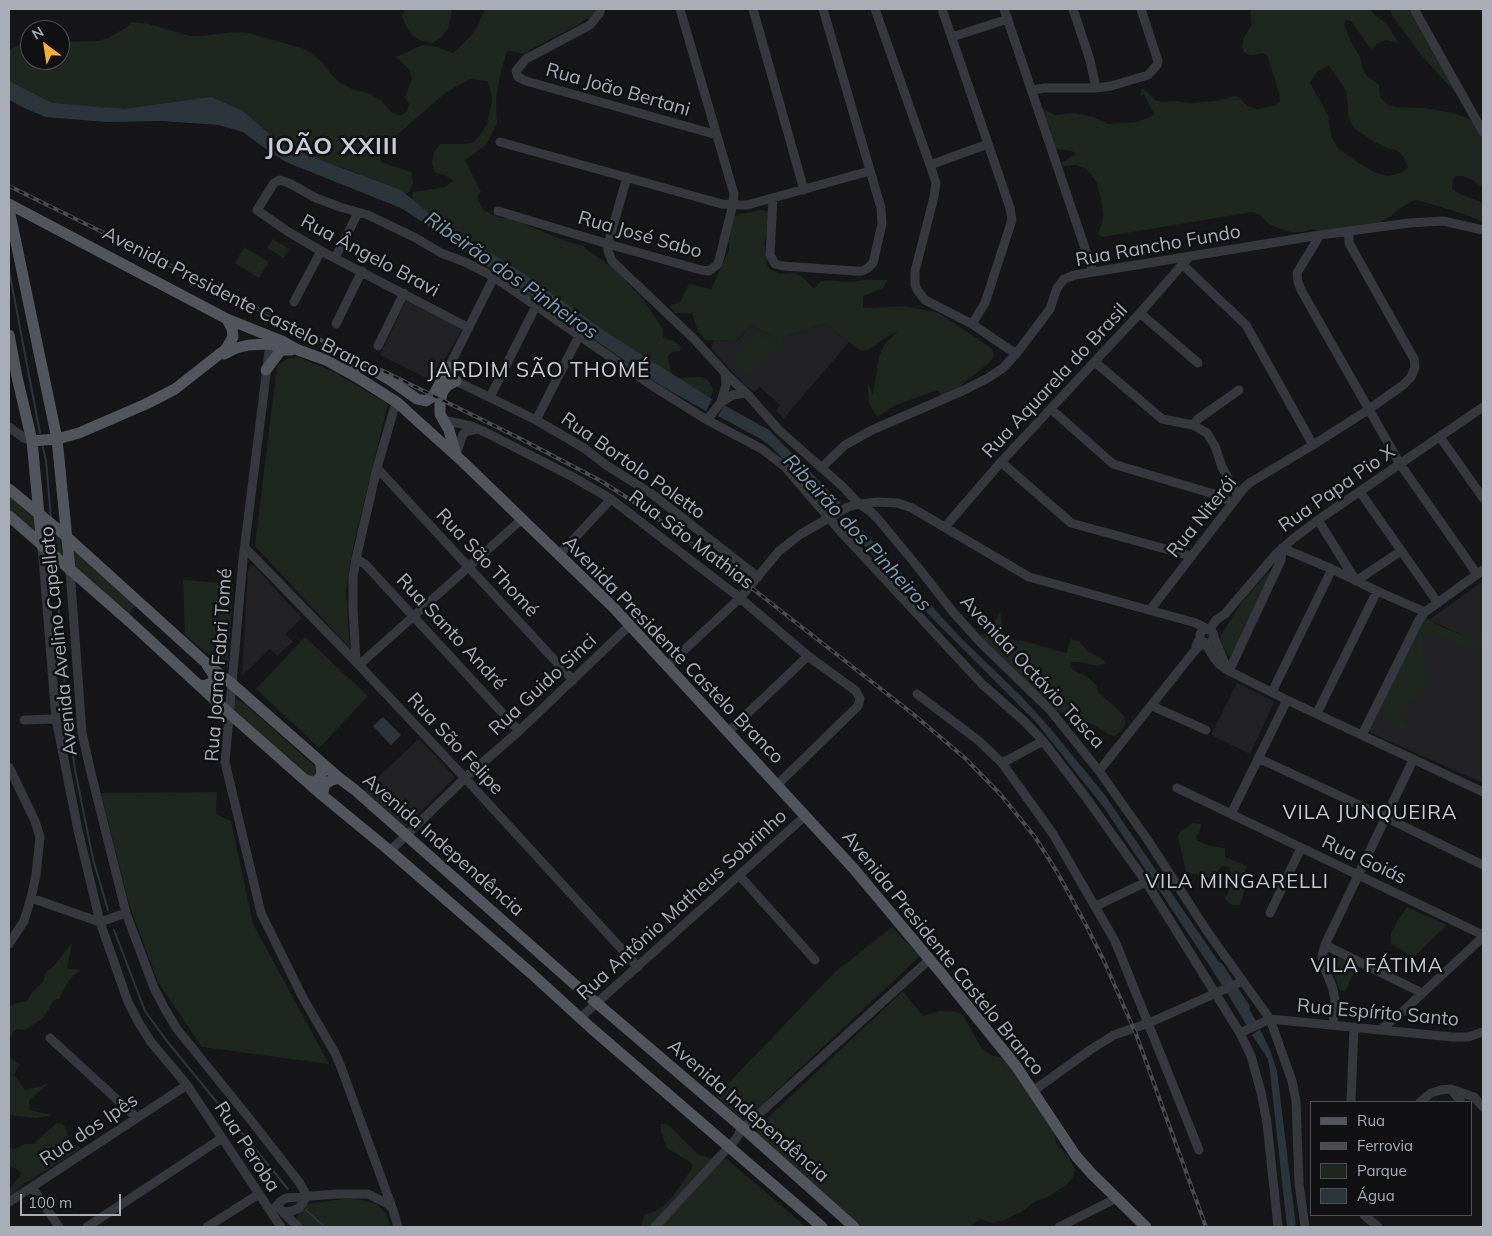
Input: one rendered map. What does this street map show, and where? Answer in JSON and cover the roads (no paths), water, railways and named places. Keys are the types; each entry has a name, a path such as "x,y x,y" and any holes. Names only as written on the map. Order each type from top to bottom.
{"main road":[{"name":"Avenida Presidente Castelo Branco","path":"9,204 227,319 276,342 336,365 398,403 456,455 630,625 854,869 930,959 1016,1066 1076,1156 1146,1227"},
{"name":"Avenida Avelino Capellato","path":"9,208 57,439 70,570"},
{"path":"32,441 57,439 79,433 146,404 174,389 226,349 233,337 232,329 227,319"},
{"path":"9,335 32,441 42,546"},
{"path":"215,358 231,350 250,345 276,342"},
{"path":"266,370 281,350 298,350"},
{"path":"336,365 370,370 390,380 417,399 426,401 433,396 449,367"},
{"path":"456,381 446,387 441,395 440,414 449,430 456,455"},
{"name":"Avenida Independência","path":"9,489 66,537 205,662 743,1128 854,1227"},
{"name":"Avenida Independência","path":"9,516 130,621 229,713 322,795 390,851 822,1227"},
{"path":"130,621 134,611 138,609 148,617 163,624"},
{"path":"200,685 204,686 213,682 214,675 205,662"},
{"path":"306,780 316,782 321,776 320,761"},
{"path":"322,795 325,784 339,778"}],"street":[{"name":"Rua João Bertani","path":"601,9 590,24 526,59 516,71 518,77 526,81 717,135"},
{"name":"Rua José Sabo","path":"498,211 701,270 709,271 718,264 734,194 680,9"},
{"path":"753,9 804,190"},
{"path":"773,199 770,255 775,264 862,271 873,263 882,224 882,208 823,9"},
{"path":"875,9 936,184 915,271 915,284 925,300 972,324 1016,354"},
{"path":"942,9 1010,208 1012,220 985,303 972,324"},
{"path":"1004,9 1033,90 1093,272"},
{"path":"1073,9 1090,60 1096,88"},
{"path":"1033,90 1112,86 1148,75 1157,65 1158,61 1141,9"},
{"path":"1414,9 1483,132"},
{"path":"952,37 1008,19"},
{"path":"500,142 722,204 747,205 870,171"},
{"path":"930,164 988,144"},
{"path":"608,244 627,177"},
{"name":"Rua Ângelo Bravi","path":"358,213 316,198 289,182 280,180 274,182 257,210 321,251 469,328"},
{"path":"335,258 358,213 368,215 416,238 441,253 465,262 494,277 654,387 710,417 762,449 798,481 832,516 855,547 982,684 1024,721 1043,741 1074,780 1146,882 1243,1031 1262,1092 1278,1227"},
{"name":"Rua Rancho Fundo","path":"821,468 845,445 872,430 962,391 1003,368 1050,309 1057,288 1064,279 1075,275 1320,234 1429,221 1456,223 1483,230"},
{"name":"Rua Niterói","path":"1150,610 1250,482 1368,410 1412,377 1416,367 1414,359 1349,243 1349,232"},
{"path":"1320,234 1297,273 1298,282 1368,410 1400,464 1480,572 1426,612 1419,620 1362,735"},
{"name":"Avenida Octávio Tasca","path":"608,244 608,251 615,265 694,339 779,430 842,486 859,504 870,511 953,612 980,642 1050,710 1099,771 1243,981 1266,1020 1292,1081 1294,1091 1299,1184 1305,1227"},
{"path":"294,302 321,251"},
{"name":"Rua Aquarela do Brasil","path":"944,527 1189,257"},
{"path":"1183,265 1246,324 1313,445"},
{"path":"336,324 362,271"},
{"path":"456,381 450,375 449,367 494,277"},
{"path":"378,346 404,293"},
{"path":"490,397 536,306"},
{"path":"1140,313 1198,363"},
{"path":"536,420 579,336"},
{"name":"Rua Joana Fabri Tomé","path":"276,342 266,370 245,548 225,753 226,770 261,913 341,1066 394,1210 398,1227"},
{"path":"250,345 257,348 264,357 266,370"},
{"path":"1095,362 1162,418 1193,425 1207,433 1211,438 1235,500"},
{"path":"710,417 721,402 726,384 726,373"},
{"name":"Rua Bortolo Poletto","path":"456,381 536,420 584,448 606,465 652,494 758,577"},
{"path":"1193,425 1198,419 1239,390"},
{"path":"721,402 733,395 746,393"},
{"path":"358,664 353,608 353,577 377,468 394,409 398,403"},
{"path":"1051,409 1113,464 1235,500"},
{"name":"Rua Papa Pio X","path":"1211,633 1282,548 1318,520 1482,410"},
{"name":"Rua São Mathias","path":"443,420 471,426 573,477 610,499 740,598 808,656 856,691 860,700 858,706 777,785"},
{"path":"12,429 22,429 28,424"},
{"path":"12,429 24,438 32,441"},
{"path":"456,455 463,434 477,429"},
{"path":"1440,437 1483,498"},
{"path":"1001,462 1071,523 1191,556"},
{"name":"Rua São Thomé","path":"377,468 573,680"},
{"path":"1360,492 1438,603"},
{"path":"559,554 610,499"},
{"path":"668,665 740,598 779,551 801,534 848,507 877,502 898,504 912,508 1029,577 1196,623 1211,633 1228,670"},
{"path":"358,664 522,518"},
{"path":"1318,520 1356,580"},
{"name":"Avenida Avelino Capellato","path":"42,546 56,718 76,821 100,922 128,1002 139,1023 151,1042 187,1085"},
{"name":"Rua São Felipe","path":"245,548 465,778 638,968"},
{"path":"1228,670 1281,560 1282,548 1426,612"},
{"path":"1356,580 1401,551"},
{"name":"Rua Santo André","path":"356,559 365,564 520,731"},
{"path":"1269,562 1272,564 1274,575"},
{"path":"1272,692 1332,569"},
{"name":"Avenida Avelino Capellato","path":"70,570 82,733 90,773 126,913 154,988 177,1028 288,1168 307,1196"},
{"path":"1317,713 1377,591"},
{"path":"1184,620 1195,629 1215,659 1228,670 1286,700 1483,792"},
{"name":"Rua Guido Sinci","path":"390,851 405,834 465,778 520,731 630,625"},
{"path":"1099,771 1192,654 1202,640 1203,630 1211,633"},
{"path":"1202,640 1212,642 1211,633"},
{"path":"728,732 808,656"},
{"path":"917,694 980,741 1002,763 1053,834 1115,941 1199,1150"},
{"path":"1231,814 1286,700"},
{"path":"1152,706 1206,730"},
{"path":"24,720 56,718"},
{"path":"1002,763 1043,741"},
{"path":"1258,758 1483,865"},
{"path":"1333,1025 1335,1000 1333,989 1323,964 1322,956 1325,945 1413,760"},
{"path":"9,767 12,781 36,820 40,837 36,875 31,898 24,921 9,944"},
{"name":"Rua Goiás","path":"1177,788 1483,936"},
{"name":"Rua Antônio Matheus Sobrinho","path":"580,1018 806,816"},
{"path":"1270,913 1300,848"},
{"path":"739,875 815,960"},
{"path":"1096,906 1146,882"},
{"path":"31,898 100,922 126,913"},
{"path":"1380,1030 1400,1014 1483,936"},
{"path":"1325,945 1422,993"},
{"path":"655,1227 736,1140 743,1128 930,959"},
{"path":"1033,1091 1090,1050 1114,1036 1149,1023 1243,981"},
{"path":"1397,1032 1400,1014"},
{"path":"1243,1031 1266,1020"},
{"name":"Rua Espírito Santo","path":"1266,1020 1452,1037 1468,1037 1483,1032"},
{"path":"1351,1101 1354,1027"},
{"path":"50,1038 136,1118"},
{"name":"Rua dos Ipês","path":"9,1202 187,1085"},
{"name":"Rua Peroba","path":"187,1085 259,1194"},
{"path":"1451,1089 1460,1101"},
{"path":"1421,1101 1431,1093 1451,1089 1483,1107"},
{"path":"87,1227 222,1138"},
{"path":"273,1209 281,1200 286,1198 358,1193 372,1194 382,1180"},
{"path":"32,1187 60,1227"},
{"path":"207,1227 259,1194 273,1209 284,1212 299,1208 307,1196"},
{"path":"368,1194 388,1204 394,1210"},
{"path":"1059,1227 1117,1198"},
{"name":"Rua Peroba","path":"273,1209 280,1227"},
{"path":"284,1212 298,1227"},
{"path":"1365,1216 1378,1227"}],"water":[{"path":"9,81 52,103 124,109 211,97 243,111 283,146 401,190 432,216 521,272 612,336 712,399 706,411 660,385 401,208 286,162 243,132 219,125 161,121 107,122 46,117 9,100"},
{"path":"724,405 769,430 841,503 832,509 769,445 718,416"},
{"path":"849,515 960,637 1022,697 1050,728 1104,794 1231,980 1221,983 1105,809 1036,722 935,621 840,520"},
{"path":"383,717 401,735 391,745 373,726"},
{"path":"1239,992 1256,1021 1247,1026 1229,996"},
{"path":"1260,1029 1277,1071 1296,1227 1287,1227 1268,1059 1252,1035"}],"waterway":[{"path":"9,270 40,433"},
{"path":"43,447 51,518"},
{"path":"56,573 66,704 75,770 93,859 108,910"},
{"path":"114,930 145,1011 166,1040 288,1189"},
{"name":"Ribeirão dos Pinheiros","path":"1218,968 1244,1008"},
{"path":"306,1210 325,1227"}],"railway":[{"path":"9,186 519,438 601,481 640,506 744,582 913,714 966,759 1001,795 1035,837 1086,925 1136,1034 1206,1227"}],"district":[{"name":"JOÃO XXIII","path":"332,147"},
{"name":"JARDIM SÃO THOMÉ","path":"539,371"},
{"name":"VILA JUNQUEIRA","path":"1370,813"},
{"name":"VILA MINGARELLI","path":"1237,882"},
{"name":"VILA FÁTIMA","path":"1377,966"}]}
